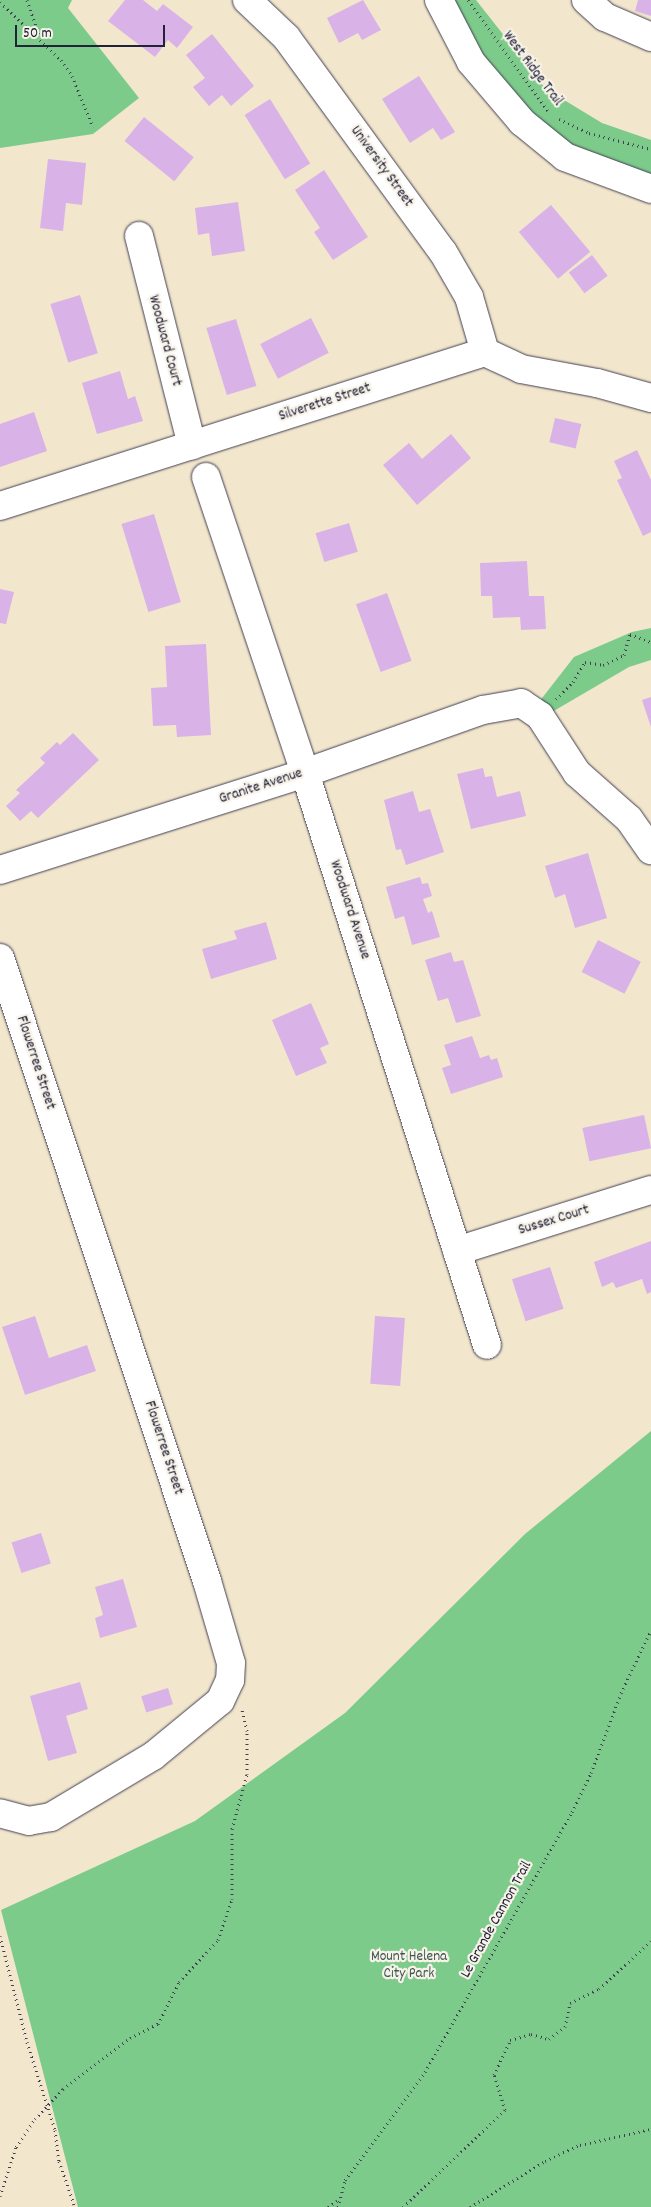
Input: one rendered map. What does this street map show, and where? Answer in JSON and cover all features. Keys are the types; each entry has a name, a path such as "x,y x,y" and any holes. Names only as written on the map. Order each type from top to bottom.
{"street":[{"name":"University Street","path":"247,0 286,38 443,252 469,297 485,352"},
{"path":"439,0 471,62 522,122 565,157 651,189"},
{"path":"586,0 605,17 651,37"},
{"name":"Woodward Court","path":"138,236 192,445"},
{"path":"485,352 521,369 597,383 651,398"},
{"name":"Silverette Street","path":"0,506 485,352"},
{"name":"Woodward Avenue","path":"206,477 305,773 487,1345"},
{"name":"Granite Avenue","path":"0,870 305,773 483,710 531,710"},
{"path":"531,710 577,773 629,819 651,850"},
{"name":"Flowerree Street","path":"0,958 207,1581 230,1663 230,1680"},
{"name":"Sussex Court","path":"457,1251 651,1190"},
{"path":"4,1815 29,1821 51,1817 74,1805 153,1756 220,1701 230,1680"}],"path":[{"path":"27,0 40,37"},
{"name":"West Ridge Trail","path":"468,0 551,116 589,133 651,149"},
{"path":"0,2 40,37 72,76 93,127"},
{"path":"531,710 573,682 585,662 603,665 624,656 630,634 651,642"},
{"name":"Le Grande Cannon Trail","path":"338,2207 338,2200 345,2180 412,2093 433,2060 526,1889 576,1806 621,1692 651,1630"},
{"path":"0,2196 16,2147 48,2106 63,2089 130,2038 158,2024 179,1982 218,1940 232,1899 232,1829 247,1774 247,1731 238,1689 230,1680"},
{"path":"0,1936 27,2042 48,2106 59,2161 75,2207"},
{"path":"403,2207 505,2110 494,2075 510,2040 532,2034 549,2039 565,2027 570,2003 598,1989 651,1941"},
{"path":"470,2207 546,2161 580,2145 651,2129"},
{"path":"328,2207 338,2200"}],"green space":[{"path":"0,0 72,0 68,8 139,98 93,134 0,148"},
{"path":"447,0 476,0 546,89 602,123 651,140 651,176 578,150 551,134 515,98 469,41"},
{"path":"651,628 651,660 629,667 552,712 539,702 574,657 632,632"},
{"name":"Mount Helena City Park","path":"651,1431 651,2207 78,2207 1,1910 195,1821 345,1713 525,1534"}],"building":[{"path":"125,0 143,0 157,11 163,4 193,27 177,48 168,40 155,57 108,21"},
{"path":"363,0 381,30 362,40 358,33 339,43 327,18"},
{"path":"638,0 651,0 651,16 635,11"},
{"path":"212,34 254,86 231,106 222,95 209,106 193,87 205,78 186,55"},
{"path":"419,76 455,132 441,140 433,128 410,143 382,99"},
{"path":"270,99 310,163 285,179 245,115"},
{"path":"144,117 194,157 174,181 124,141"},
{"path":"48,159 86,163 82,205 66,203 63,231 40,228"},
{"path":"324,170 368,237 333,260 314,232 320,228 295,190"},
{"path":"238,202 245,251 212,256 209,233 198,235 195,208"},
{"path":"551,205 590,252 558,279 519,232"},
{"path":"592,255 608,276 584,293 569,272"},
{"path":"80,295 98,353 68,362 50,304"},
{"path":"311,318 329,353 278,379 260,344"},
{"path":"236,319 256,386 227,395 206,328"},
{"path":"120,371 128,399 135,396 143,421 97,434 82,383"},
{"path":"34,412 47,451 0,467 0,424"},
{"path":"555,418 581,424 576,448 549,442"},
{"path":"451,434 471,458 417,505 383,465 409,443 422,459"},
{"path":"637,450 651,480 651,532 643,536 617,480 622,478 614,461"},
{"path":"154,514 181,602 148,612 121,524"},
{"path":"349,523 358,552 324,562 316,533"},
{"path":"527,561 529,596 544,596 546,629 521,630 520,617 493,618 492,596 481,596 480,563"},
{"path":"0,589 14,592 6,624 0,623"},
{"path":"387,593 412,661 381,672 356,604"},
{"path":"206,644 211,735 177,737 176,725 153,726 151,688 167,687 165,646"},
{"path":"651,697 651,727 642,700"},
{"path":"73,733 99,760 38,818 31,811 20,821 6,806 20,793 16,790 45,763 40,758 57,742 60,745"},
{"path":"483,768 485,777 492,776 497,797 520,791 526,816 471,829 457,774"},
{"path":"413,791 419,812 430,809 444,852 406,865 401,849 396,850 384,800"},
{"path":"588,853 607,918 575,928 565,894 555,898 545,866"},
{"path":"420,877 422,884 428,883 432,896 423,899 428,913 432,911 440,937 412,945 404,916 395,919 386,887"},
{"path":"266,922 277,959 211,979 202,949 237,939 234,931"},
{"path":"598,940 641,962 624,994 582,972"},
{"path":"451,952 454,962 463,960 481,1016 456,1023 448,998 438,1001 425,960"},
{"path":"311,1003 329,1044 320,1048 327,1063 296,1076 272,1020"},
{"path":"472,1036 480,1058 489,1055 491,1060 497,1058 503,1077 451,1094 442,1068 451,1065 444,1045"},
{"path":"644,1115 651,1148 589,1161 582,1128"},
{"path":"651,1241 651,1292 647,1294 642,1279 616,1288 613,1282 602,1287 594,1262"},
{"path":"550,1267 564,1309 526,1321 512,1279"},
{"path":"35,1316 49,1358 87,1345 96,1371 25,1395 2,1327"},
{"path":"375,1316 405,1318 400,1386 370,1384"},
{"path":"41,1533 51,1563 21,1573 12,1543"},
{"path":"123,1579 137,1627 100,1638 95,1618 103,1615 95,1587"},
{"path":"80,1682 88,1709 66,1716 77,1753 48,1761 30,1696"},
{"path":"168,1688 173,1704 146,1712 141,1696"}]}
